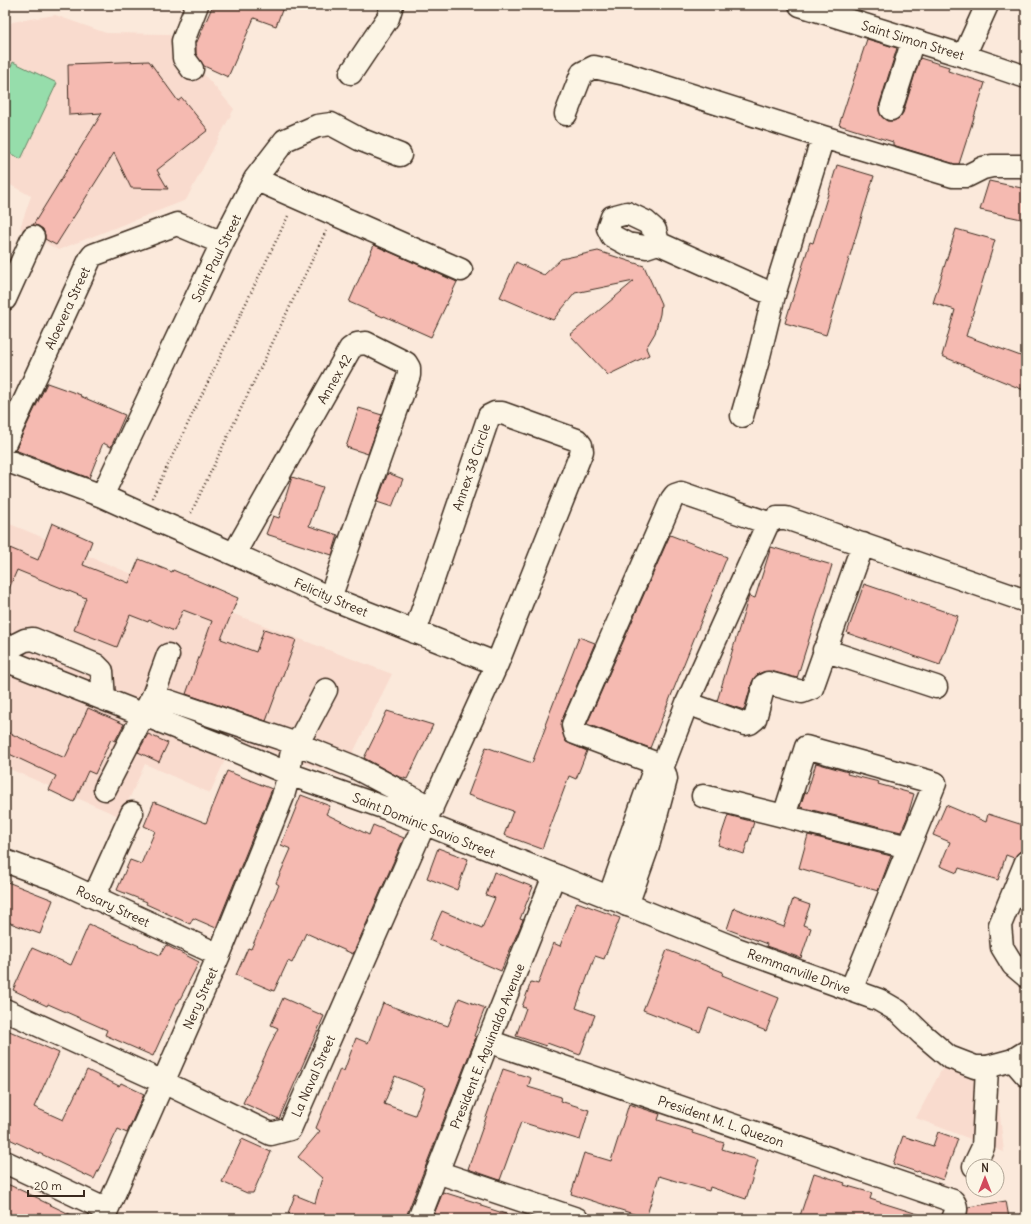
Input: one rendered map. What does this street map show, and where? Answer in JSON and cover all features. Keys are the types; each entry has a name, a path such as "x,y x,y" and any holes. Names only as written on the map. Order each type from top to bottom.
{"street":[{"path":"192,69 184,58 183,41 197,5"},
{"path":"351,73 388,18 392,5"},
{"name":"Saint Simon Street","path":"800,5 1026,77"},
{"path":"964,56 987,5"},
{"path":"891,109 913,40"},
{"path":"566,114 582,73 594,67 625,74 823,137 953,176 967,176 983,168 992,166 1026,167"},
{"name":"Saint Paul Street","path":"102,496 222,244 255,179 284,140 317,126 331,124 358,139 400,155"},
{"path":"742,416 758,360 774,294 823,137"},
{"path":"255,179 461,270"},
{"name":"Aloevera Street","path":"5,443 93,255 177,224 222,244"},
{"path":"5,299 33,237"},
{"path":"658,243 774,294"},
{"name":"Annex 42","path":"234,554 350,349 357,344 366,343 406,363 410,368 410,375 330,598"},
{"name":"Annex 38 Circle","path":"416,632 489,416 495,413 502,413 577,440 582,445 582,451 497,664"},
{"name":"Felicity Street","path":"5,460 102,496 330,598 497,664"},
{"path":"618,902 645,826 666,779 665,774 662,769 576,733 573,725 675,495 681,493 768,523"},
{"path":"662,769 687,703 768,523 777,518 786,518 1026,601"},
{"path":"687,703 745,724 750,723 755,719 764,685 768,683 802,692 812,688 824,650 863,544"},
{"path":"5,650 25,640 33,639 96,665 102,671 104,699"},
{"path":"824,650 936,687"},
{"path":"105,789 148,705 168,655"},
{"path":"5,660 104,699 148,705 297,744 354,767 428,816 497,664"},
{"name":"Nery Street","path":"105,1215 219,955 283,796 289,774 291,756 326,690"},
{"name":"Saint Dominic Savio Street","path":"148,705 247,756 289,774 381,806 428,816 559,877"},
{"path":"784,816 806,747 935,783 851,990"},
{"path":"703,796 908,847"},
{"path":"94,897 132,813"},
{"name":"La Naval Street","path":"5,1010 163,1082 271,1134 290,1129 428,816"},
{"name":"Rosary Street","path":"5,861 57,880 219,955"},
{"path":"1026,862 1000,925 1002,947 1013,965 1026,976"},
{"name":"Remmanville Drive","path":"559,877 737,949 879,1000 898,1011 948,1057 975,1067 987,1067 1022,1062"},
{"name":"President E. Aguinaldo Avenue","path":"419,1219 552,881 559,877"},
{"name":"President M. L. Quezon","path":"488,1041 953,1210"},
{"path":"979,1158 983,1147 987,1067"},
{"path":"5,1162 105,1215"},
{"path":"437,1172 577,1219"}],"path":[{"path":"144,515 297,198"},
{"path":"183,532 334,214"}],"shaded area":[{"path":"55,15 106,33 169,34 234,109 186,200 58,250 20,228 31,196 5,182 5,35 12,22"},
{"path":"5,522 176,592 392,674 341,777 235,738 210,793 145,764 121,817 5,767"},
{"path":"944,1065 996,1080 1004,1152 916,1118"}],"green space":[{"path":"13,62 57,83 21,159 5,151 5,79"}],"building":[{"path":"213,5 284,5 276,26 254,18 228,77 204,66 196,54 196,44"},
{"path":"867,39 897,48 879,106 879,111 882,117 887,121 894,121 903,113 920,58 949,67 948,71 985,83 959,164 893,145 893,142 839,125"},
{"path":"149,61 178,101 182,98 208,130 157,170 168,189 131,188 114,153 56,245 45,239 43,229 33,225 102,113 69,115 68,64"},
{"path":"837,165 874,176 826,335 785,323 810,242 813,243"},
{"path":"989,181 1026,189 1026,220 980,210"},
{"path":"956,229 995,240 966,336 1026,358 1026,391 942,356 955,310 933,303"},
{"path":"374,245 457,282 431,337 349,302"},
{"path":"598,251 644,266 661,304 655,333 646,348 649,355 608,375 570,335 634,281 575,293 553,320 500,297 516,262 544,275 561,259"},
{"path":"47,383 81,395 80,396 125,415 111,447 103,443 89,478 15,450"},
{"path":"359,408 382,415 368,454 346,447"},
{"path":"388,473 403,479 392,507 377,502"},
{"path":"292,477 323,487 309,526 338,535 332,555 266,534 273,516 279,518"},
{"path":"52,523 92,541 83,565 129,583 139,559 172,572 173,570 238,598 221,639 256,652 264,629 296,640 266,721 186,694 212,621 183,610 174,631 149,620 148,622 130,615 117,647 74,630 86,598 17,570 5,598 5,546 38,560"},
{"path":"670,535 727,557 650,748 587,724"},
{"path":"771,547 832,565 797,678 771,671 758,674 752,682 744,710 717,701 749,596 755,598"},
{"path":"864,584 958,616 940,665 847,633"},
{"path":"579,637 595,643 562,720 561,728 566,742 587,751 576,779 569,776 542,849 504,835 513,811 468,795 486,747 532,763"},
{"path":"88,708 124,724 115,741 111,739 95,774 88,771 74,802 49,790 56,776 5,752 5,731 65,758"},
{"path":"387,711 433,725 407,779 397,776 364,758"},
{"path":"148,734 168,743 159,762 138,752"},
{"path":"816,763 848,772 847,774 879,782 878,784 914,794 901,832 800,807 805,792 807,793"},
{"path":"227,771 272,789 216,928 193,918 190,924 146,904 147,902 117,890 130,860 141,864 155,831 144,826 154,802 206,823"},
{"path":"301,795 330,806 326,814 369,835 373,825 404,838 353,954 306,933 292,963 288,961 274,991 236,975 248,948 251,949 279,885 276,883 291,849 281,845"},
{"path":"946,805 986,822 988,814 1026,826 1026,850 1019,852 1014,858 1006,855 998,880 959,868 957,873 940,866 950,842 933,835"},
{"path":"728,815 754,822 744,854 718,845"},
{"path":"808,835 891,856 878,891 799,868"},
{"path":"438,848 468,859 457,890 427,878"},
{"path":"494,872 533,887 520,919 523,920 501,971 429,940 442,911 482,928 495,898 486,895"},
{"path":"5,881 53,900 40,934 5,921"},
{"path":"793,899 810,905 803,925 811,928 801,958 766,946 767,944 727,929 734,908 784,927"},
{"path":"577,902 620,918 604,959 595,956 576,1008 595,1015 580,1055 547,1043 546,1046 516,1036 526,1008 522,1007 531,982 538,984 553,943 560,946"},
{"path":"89,924 160,955 166,945 199,962 177,1003 153,1056 105,1035 107,1030 48,1004 47,1006 13,990 32,948 71,965"},
{"path":"667,950 723,972 722,975 779,998 766,1031 709,1008 700,1032 643,1010"},
{"path":"283,998 324,1016 279,1119 243,1103 278,1028 271,1025"},
{"path":"459,998 485,1008 474,1036 476,1037 407,1214 407,1219 305,1219 288,1213 295,1195 315,1203 322,1178 298,1157 320,1131 316,1128 340,1069 344,1071 356,1038 368,1043 383,1003 435,1023 448,1026","holes":["395,1076 425,1088 415,1115 384,1104"]},
{"path":"5,1029 59,1053 34,1107 63,1120 87,1070 119,1086 121,1083 144,1094 127,1133 118,1129 94,1179 5,1137"},
{"path":"503,1069 531,1078 528,1087 561,1097 560,1101 589,1110 580,1140 521,1122 500,1180 468,1169"},
{"path":"629,1104 660,1114 658,1120 724,1143 722,1149 758,1160 746,1199 710,1187 709,1191 659,1176 646,1218 571,1194 584,1153 611,1161"},
{"path":"938,1132 958,1139 943,1180 893,1164 903,1136 933,1146"},
{"path":"242,1139 271,1152 253,1193 247,1193 222,1182"},
{"path":"814,1173 845,1183 844,1185 872,1193 870,1199 924,1216 923,1219 799,1219"},
{"path":"5,1183 40,1199 80,1219 5,1219"},
{"path":"443,1192 512,1216 511,1219 432,1219"},
{"path":"1006,1201 1009,1218 966,1219 968,1207"}]}
